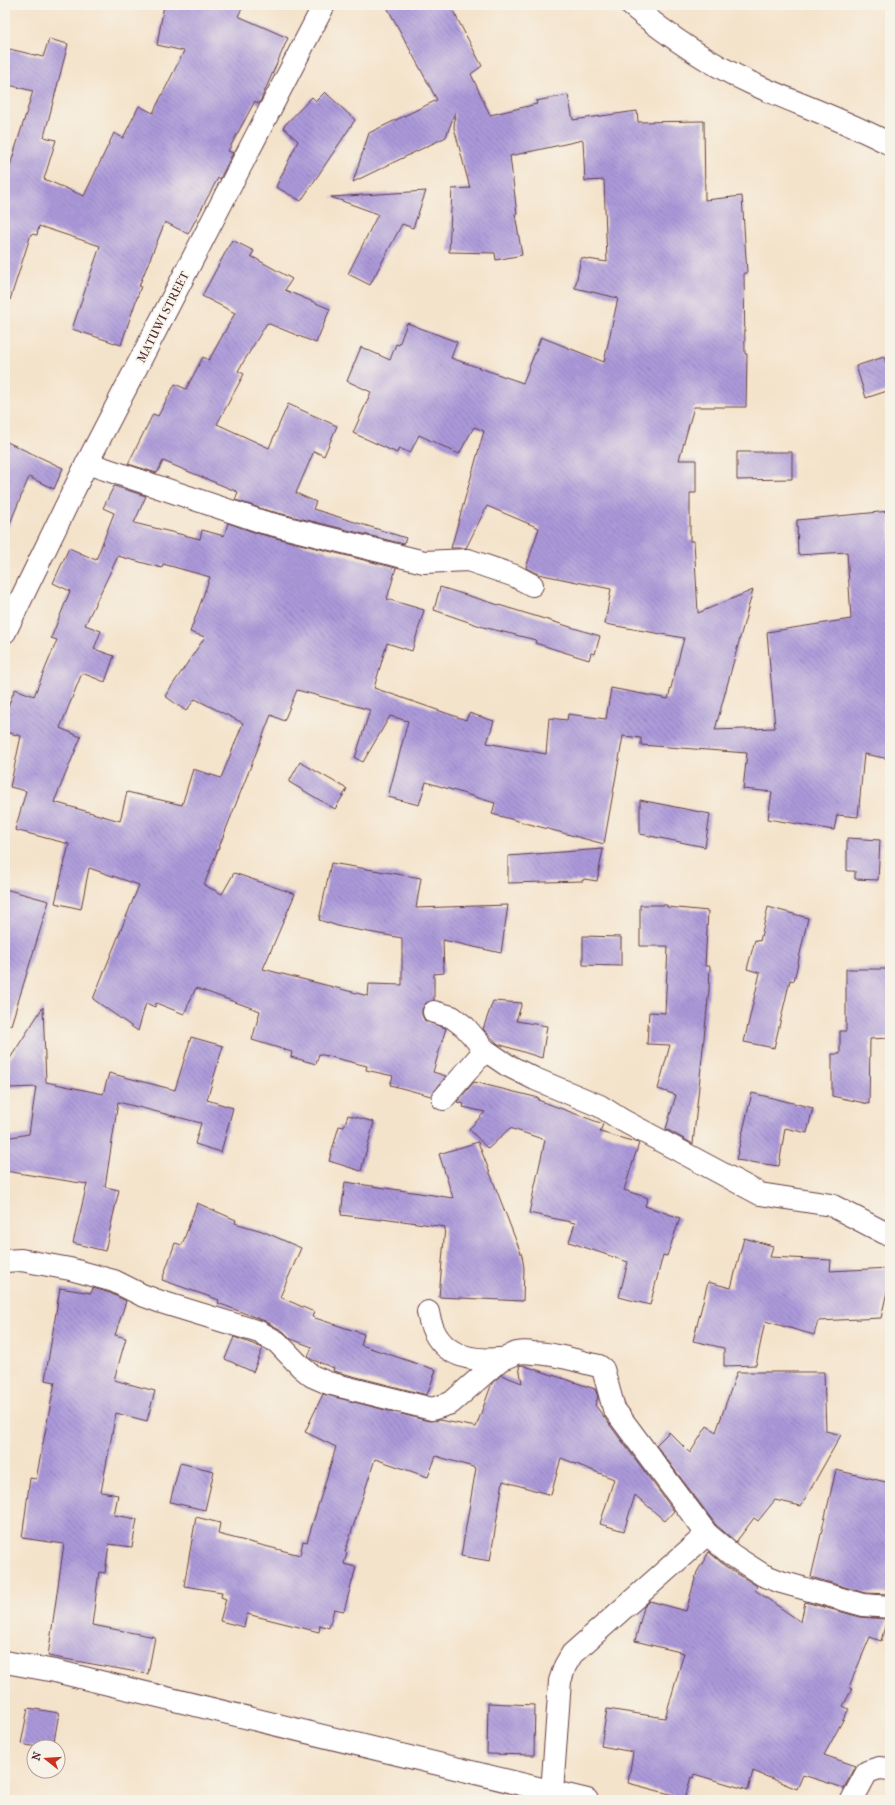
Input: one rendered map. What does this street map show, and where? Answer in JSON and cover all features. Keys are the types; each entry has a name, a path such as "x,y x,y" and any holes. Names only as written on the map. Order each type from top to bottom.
{"street":[{"name":"MATUWI STREET","path":"5,632 87,463 324,5"},
{"path":"631,5 696,53 750,82 862,129 890,144"},
{"path":"87,463 263,522 424,562 468,560 515,576 532,585"},
{"path":"434,1012 452,1017 465,1027 485,1050 508,1065 535,1079 600,1106 622,1120 760,1194 831,1205 885,1233"},
{"path":"444,1098 485,1050"},
{"path":"5,1261 21,1260 70,1269 114,1280 142,1295 259,1332 277,1342 301,1368 317,1379 432,1409 451,1403 501,1359"},
{"path":"428,1312 431,1325 436,1336 450,1350 460,1356 473,1359 501,1359 517,1353 535,1353 599,1366 603,1369 614,1409 707,1534 732,1555 763,1575 780,1582 864,1605 890,1607"},
{"path":"552,1792 560,1681 565,1666 572,1654 707,1534"},
{"path":"5,1662 55,1671 587,1800"},
{"path":"852,1800 867,1772 879,1768 890,1769"}],"building":[{"path":"164,5 244,5 238,16 288,38 259,104 255,101 228,151 233,153 220,179 218,178 188,234 165,222 139,286 141,286 121,345 72,329 100,246 39,226 37,235 31,234 10,300 5,299 5,182 33,91 5,84 5,48 43,57 49,39 68,44 44,137 56,140 44,179 84,196 114,133 123,138 139,106 153,113 184,51 157,45"},
{"path":"386,5 450,5 482,66 471,74 490,115 537,104 536,101 568,95 573,120 637,111 638,122 704,121 705,200 742,196 747,273 744,273 745,354 747,354 746,407 694,407 679,460 696,460 696,493 690,493 690,541 694,541 698,613 753,590 715,730 775,728 767,632 851,619 847,552 798,555 797,520 890,511 890,759 864,754 858,817 837,815 834,830 768,819 772,792 743,789 747,753 641,745 641,738 623,736 604,844 492,814 495,803 426,782 419,805 388,797 408,721 390,716 363,762 355,758 370,710 297,690 284,721 271,715 204,885 222,894 234,873 295,894 263,969 368,996 369,984 402,985 402,938 341,927 319,920 331,863 421,878 416,908 508,905 501,953 443,940 444,973 434,974 434,1000 426,1003 422,1009 422,1015 425,1021 446,1028 433,1072 446,1076 431,1096 390,1085 393,1076 366,1070 367,1066 319,1054 316,1064 291,1057 292,1052 252,1040 260,1011 196,988 184,1014 156,1003 155,1007 146,1003 138,1031 93,999 139,885 89,868 81,909 55,903 69,844 15,830 26,791 10,787 21,736 5,732 5,714 15,689 34,696 57,640 51,638 70,591 53,583 69,548 96,560 114,513 103,508 114,486 146,496 134,523 200,539 202,530 224,536 228,523 260,534 396,568 387,599 424,610 412,651 387,643 374,688 466,720 469,713 494,721 487,743 546,754 549,718 567,720 568,714 606,719 611,688 668,699 684,638 605,624 611,589 538,574 526,568 539,528 487,506 466,548 451,548 484,431 474,427 459,454 419,435 410,453 399,448 397,453 353,433 371,392 347,381 361,347 390,360 396,344 399,345 407,323 457,342 451,358 523,383 541,337 604,362 618,298 575,288 581,258 607,262 604,180 585,181 583,140 510,156 517,214 515,214 522,255 496,260 495,253 449,252 452,189 470,188 454,128 455,112 446,137 353,182 369,133 437,100","holes":["118,556 162,568 163,564 210,577 190,632 205,637 165,696 186,711 195,699 243,723 221,778 193,769 182,805 127,792 120,821 54,802 81,737 60,728 82,673 105,682 114,656 94,649 101,631 85,625"]},
{"path":"325,92 355,120 301,201 276,187 298,141 283,127 312,97 316,101"},
{"path":"426,191 413,228 402,224 370,285 348,274 378,214 331,197"},
{"path":"232,240 254,251 251,256 292,279 285,290 330,309 316,343 267,323 238,371 244,374 217,424 269,448 288,404 337,426 324,456 314,451 296,493 316,502 313,509 406,538 404,544 266,510 235,500 238,492 163,461 157,473 128,464 153,414 158,416 175,384 186,389 203,357 209,360 235,313 202,296"},
{"path":"884,357 890,375 890,390 866,398 856,366"},
{"path":"5,441 63,468 54,489 29,477 6,533"},
{"path":"737,452 792,452 792,479 737,480"},
{"path":"440,587 600,636 595,654 591,653 589,660 535,643 536,640 483,627 434,610"},
{"path":"300,762 347,789 335,809 289,782"},
{"path":"640,800 710,814 705,847 640,834"},
{"path":"847,838 880,840 878,880 855,879 855,871 847,871"},
{"path":"603,849 597,881 584,879 583,881 508,883 508,856"},
{"path":"5,889 49,901 11,1025 5,1025"},
{"path":"640,905 667,905 667,907 708,911 705,966 710,966 709,990 693,1144 666,1129 676,1095 658,1089 670,1045 647,1044 649,1012 665,1013 668,946 640,946"},
{"path":"768,907 808,918 794,981 790,980 774,1048 744,1042 760,973 747,969 755,940 760,941"},
{"path":"583,936 621,937 621,966 583,965"},
{"path":"846,969 890,969 890,1038 870,1039 869,1104 832,1096 832,1054 840,1054 840,1031 846,1031"},
{"path":"493,1001 522,1003 516,1021 547,1026 542,1058 498,1044 483,1029"},
{"path":"43,1007 46,1082 103,1094 109,1073 175,1090 191,1037 223,1046 207,1100 233,1108 221,1152 195,1144 201,1123 118,1102 105,1187 119,1190 105,1251 73,1243 87,1184 5,1171 5,1138 29,1134 36,1087 10,1088 9,1060"},
{"path":"474,1082 539,1098 538,1100 603,1124 600,1132 639,1143 624,1190 648,1198 645,1206 680,1218 667,1256 663,1255 650,1305 619,1297 628,1262 569,1242 575,1223 529,1213 545,1140 510,1128 488,1149 469,1129 485,1112 463,1107 464,1104 457,1102"},
{"path":"752,1093 813,1108 807,1133 785,1128 779,1166 736,1160"},
{"path":"348,1115 374,1122 361,1171 329,1161 339,1126 344,1127"},
{"path":"478,1142 522,1256 524,1268 523,1301 439,1297 445,1227 382,1218 382,1220 341,1215 345,1182 453,1198 439,1154"},
{"path":"197,1203 236,1220 235,1223 262,1231 301,1248 280,1297 314,1312 312,1317 364,1334 361,1345 436,1370 427,1395 333,1371 334,1368 308,1357 312,1347 291,1339 283,1331 265,1321 218,1303 219,1300 162,1280 175,1243 182,1245"},
{"path":"744,1238 773,1246 770,1257 831,1260 830,1271 890,1268 890,1278 881,1318 818,1321 814,1335 765,1321 756,1365 724,1366 724,1348 693,1341 708,1282 731,1288"},
{"path":"60,1288 91,1293 93,1288 110,1293 126,1301 115,1335 126,1338 114,1380 155,1391 147,1421 116,1413 101,1492 118,1495 114,1515 137,1519 132,1547 109,1544 105,1573 99,1572 92,1625 155,1637 148,1674 48,1656 64,1544 22,1538 30,1478 36,1479 55,1382 45,1380"},
{"path":"234,1337 263,1348 253,1372 225,1359"},
{"path":"522,1365 595,1389 598,1397 595,1405 674,1511 665,1521 635,1495 624,1531 600,1524 614,1479 561,1458 551,1495 503,1481 490,1561 461,1556 476,1468 436,1456 428,1477 375,1459 345,1552 347,1553 344,1564 356,1567 344,1611 334,1609 329,1628 320,1625 319,1632 247,1614 244,1627 220,1621 226,1599 221,1597 222,1592 184,1586 196,1517 220,1523 218,1534 300,1555 303,1541 307,1542 336,1447 305,1432 323,1394 429,1421 439,1420 476,1427 492,1383 501,1375 522,1383 519,1366"},
{"path":"737,1372 824,1372 826,1431 841,1435 801,1506 775,1500 758,1521 754,1518 736,1542 716,1525 656,1445 669,1432 690,1453 707,1426 716,1432"},
{"path":"180,1463 214,1471 205,1510 170,1502"},
{"path":"836,1470 890,1483 890,1594 865,1593 811,1577"},
{"path":"709,1552 725,1566 757,1586 755,1590 801,1622 805,1602 860,1617 887,1619 881,1641 870,1637 849,1687 852,1689 843,1706 849,1709 824,1755 856,1766 844,1788 803,1775 797,1789 753,1771 748,1790 694,1774 693,1778 691,1777 685,1798 628,1783 633,1752 601,1746 607,1709 665,1718 684,1653 635,1641 644,1607 650,1601 686,1611 697,1572"},
{"path":"488,1703 535,1705 534,1755 487,1754"},
{"path":"28,1708 59,1713 54,1739 26,1739 26,1745 21,1744"}]}
